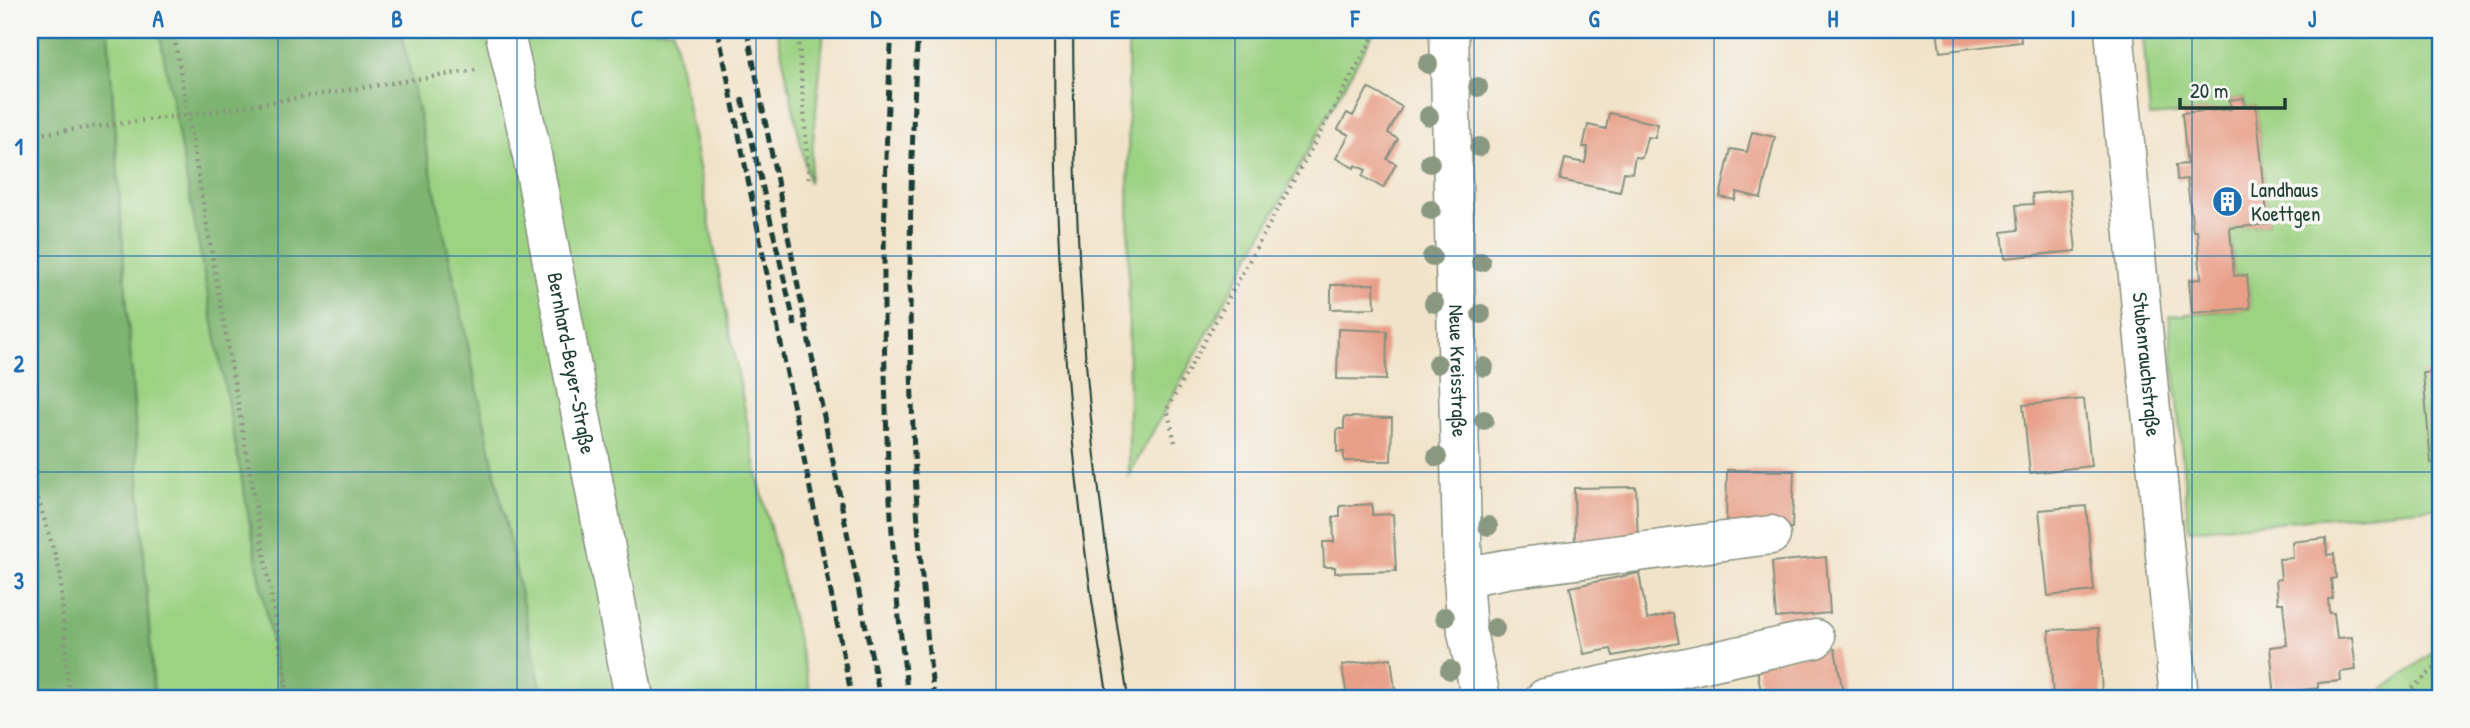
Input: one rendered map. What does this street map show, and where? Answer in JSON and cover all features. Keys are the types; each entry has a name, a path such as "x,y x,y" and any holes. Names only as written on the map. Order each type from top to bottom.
{"street":[{"name":"Stubenrauchstraße","path":"2114,30 2179,698"},
{"name":"Neue Kreisstraße","path":"1449,37 1463,577 1467,632 1481,698"},
{"name":"Bernhard-Beyer-Straße","path":"508,47 529,139 634,698"},
{"path":"1463,577 1506,569 1771,535"},
{"path":"1545,698 1815,639"}],"path":[{"path":"173,30 289,698"},
{"path":"798,30 809,183"},
{"path":"1175,442 1167,409 1377,30"},
{"path":"30,135 187,115 508,47"},
{"path":"30,472 60,570 69,698"},
{"path":"2402,698 2440,663"}],"green space":[{"path":"30,30 108,30 154,698 30,698"},
{"path":"108,30 673,30 757,474 812,698 154,698"},
{"path":"159,30 401,30 543,698 282,698"},
{"path":"777,30 824,30 809,183"},
{"path":"1128,30 1375,30 1129,475"},
{"path":"2224,30 2440,30 2440,507 2189,530 2169,316 2250,308 2247,275 2234,276 2230,228 2268,224 2256,106 2245,107 2244,98 2230,100 2231,109 2150,116 2143,37"},
{"path":"2440,647 2440,698 2372,698"}],"building":[{"path":"1543,30 1590,30 1590,33 1543,33"},
{"path":"1937,30 2020,30 2021,42 1940,52"},
{"path":"1368,88 1402,107 1388,133 1398,139 1387,159 1396,164 1383,188 1362,176 1366,170 1355,165 1354,168 1336,158 1349,135 1338,129 1347,113 1353,116"},
{"name":"Landhaus Koettgen","path":"2244,98 2245,107 2256,106 2268,224 2230,228 2234,276 2247,275 2250,308 2192,313 2189,280 2201,279 2197,231 2193,231 2187,179 2177,180 2176,165 2187,164 2182,113 2231,109 2230,100"},
{"path":"1609,113 1658,124 1655,138 1647,137 1642,158 1635,157 1632,173 1624,172 1620,192 1560,180 1565,159 1585,163 1588,147 1583,147 1588,125 1606,129"},
{"path":"1752,132 1775,137 1761,198 1737,192 1735,200 1720,197 1731,149 1747,152"},
{"path":"2070,190 2076,251 2005,258 2002,232 2018,230 2016,205 2033,204 2032,194"},
{"path":"1374,284 1375,308 1331,309 1331,285"},
{"path":"1338,329 1387,331 1386,380 1337,379"},
{"path":"2440,372 2440,462 2431,463 2423,373"},
{"path":"2084,399 2091,466 2030,473 2023,405"},
{"path":"1344,417 1392,418 1391,461 1344,461 1344,452 1337,452 1337,429 1344,429"},
{"path":"1727,470 1794,471 1792,528 1726,528"},
{"path":"1636,487 1638,542 1575,544 1574,488"},
{"path":"1372,504 1372,515 1393,514 1396,571 1335,573 1335,567 1324,567 1323,542 1334,542 1333,517 1340,517 1340,506"},
{"path":"2086,506 2094,591 2048,596 2039,510"},
{"path":"2326,538 2327,555 2334,554 2336,578 2331,579 2333,598 2328,599 2329,613 2334,613 2337,638 2352,637 2356,670 2340,672 2341,681 2318,683 2318,688 2296,691 2296,696 2275,698 2270,647 2287,645 2283,603 2278,603 2276,580 2281,579 2279,559 2293,558 2292,542"},
{"path":"1826,557 1830,613 1776,618 1772,562"},
{"path":"1639,573 1647,619 1673,613 1679,643 1613,656 1611,649 1584,654 1570,587"},
{"path":"2099,628 2102,698 2053,698 2049,630"},
{"path":"1835,649 1844,698 1762,698 1756,663"},
{"path":"1391,658 1396,698 1347,698 1342,665"}],"tram line":[{"path":"1054,30 1057,198 1066,365 1083,532 1108,698"},
{"path":"1073,30 1077,208 1084,342 1100,504 1128,698"}],"railway":[{"path":"718,30 852,698"},
{"path":"747,30 880,698"},
{"path":"892,30 884,229 885,362 894,561 908,698"},
{"path":"918,30 911,197 911,364 919,531 934,698"},
{"path":"742,98 795,326"}],"place":[{"name":"Landhaus Koettgen","path":"2228,202"}]}
